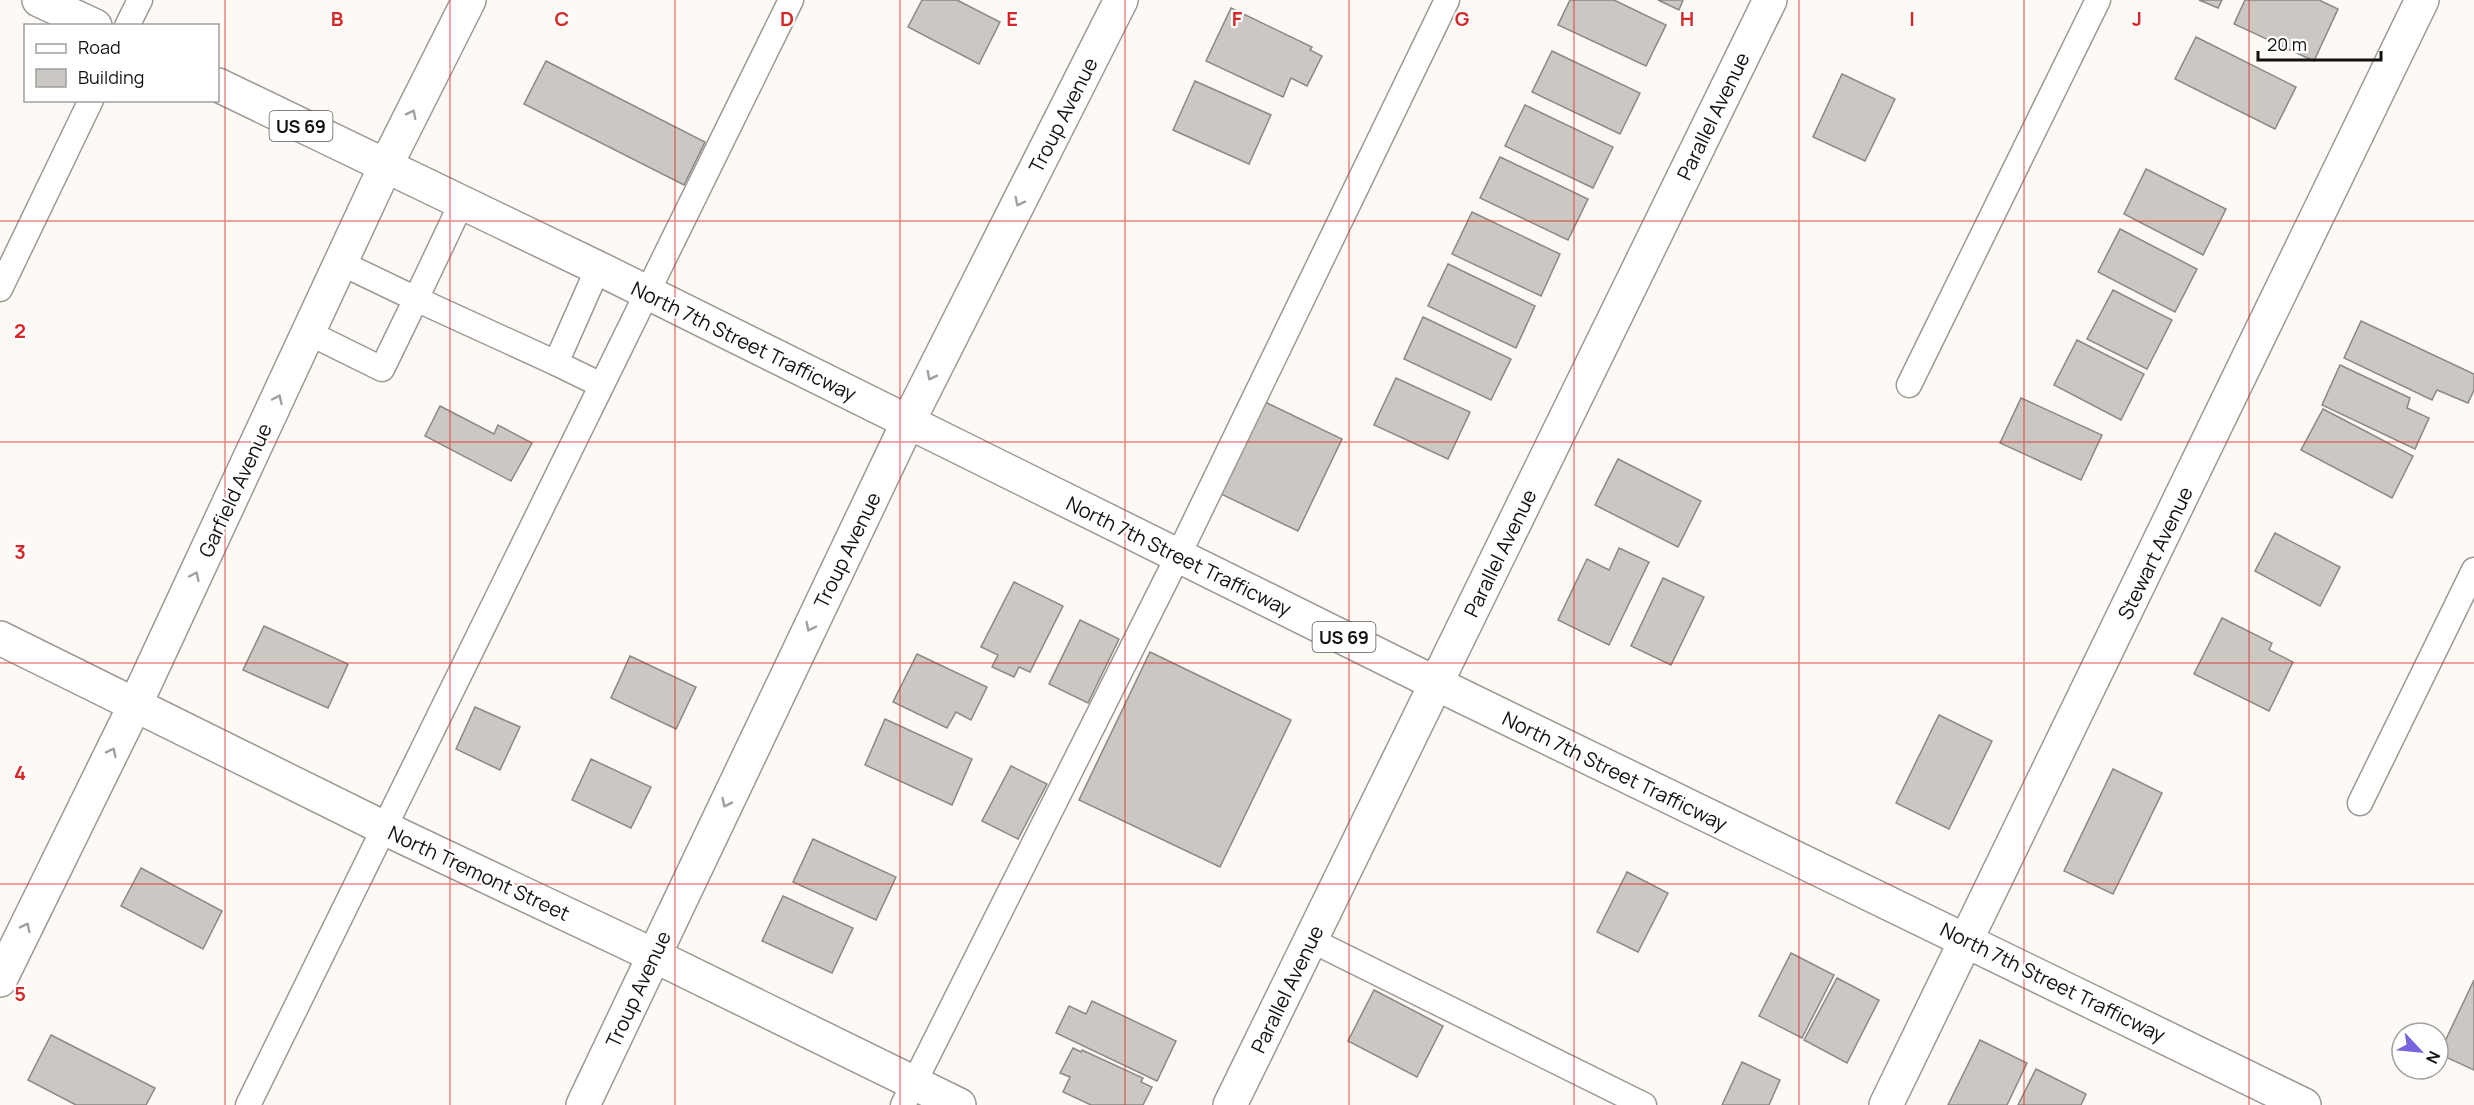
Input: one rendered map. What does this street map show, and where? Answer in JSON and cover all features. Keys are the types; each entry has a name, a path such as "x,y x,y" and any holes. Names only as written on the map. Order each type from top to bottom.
{"street":[{"path":"39,0 90,24"},
{"name":"Garfield Avenue","path":"0,980 135,705 385,167 469,0"},
{"name":"Troup Avenue","path":"583,1105 908,422 1121,0"},
{"name":"Parallel Avenue","path":"1230,1105 1770,0"},
{"name":"Stewart Avenue","path":"1886,1105 2422,0"},
{"name":"North 7th Street Trafficway","path":"219,85 598,268 1437,684 2304,1105"},
{"name":"North Tremont Street","path":"0,638 384,828 653,955 908,1094 959,1105"}],"lane":[{"path":"129,24 140,0"},
{"path":"248,1105 791,0"},
{"path":"908,1094 1178,556 1447,0"},
{"path":"1909,385 2098,0"},
{"path":"0,289 90,102"},
{"path":"309,333 382,369 462,202"},
{"path":"342,263 601,386"},
{"path":"556,363 598,268"},
{"path":"2360,803 2474,570"},
{"path":"1311,940 1644,1105"}],"building":[{"path":"922,0 957,0 1000,22 979,64 908,27"},
{"path":"1570,0 1614,0 1666,25 1646,66 1558,25"},
{"path":"1658,0 1683,0 1679,10"},
{"path":"2199,0 2222,0 2218,8"},
{"path":"2245,0 2319,0 2338,9 2314,61 2234,24"},
{"path":"1231,8 1312,47 1310,50 1322,56 1307,86 1291,78 1283,97 1206,61"},
{"path":"2196,37 2296,87 2275,129 2175,79"},
{"path":"1552,51 1640,93 1620,134 1532,92"},
{"path":"546,61 705,142 684,185 524,104"},
{"path":"1842,74 1895,99 1865,161 1813,137"},
{"path":"1195,81 1271,115 1249,164 1173,130"},
{"path":"1525,105 1613,147 1593,188 1505,146"},
{"path":"1500,157 1588,199 1568,240 1480,198"},
{"path":"2146,169 2226,209 2203,255 2124,214"},
{"path":"1472,212 1560,254 1541,296 1452,254"},
{"path":"2120,229 2197,269 2175,312 2098,272"},
{"path":"1448,264 1535,306 1516,348 1428,306"},
{"path":"2113,290 2172,320 2147,369 2087,339"},
{"path":"1423,317 1511,359 1491,400 1404,359"},
{"path":"2361,321 2474,374 2474,390 2468,403 2437,390 2432,400 2344,358"},
{"path":"2077,340 2144,374 2121,420 2054,385"},
{"path":"2340,365 2410,398 2407,408 2429,418 2415,449 2322,405"},
{"path":"1396,378 1470,412 1448,459 1374,425"},
{"path":"2021,398 2102,435 2081,480 2000,443"},
{"path":"1265,402 1342,439 1298,531 1221,494"},
{"path":"440,406 494,434 498,425 532,443 511,481 425,436"},
{"path":"2323,409 2413,456 2392,498 2301,450"},
{"path":"1618,459 1701,501 1678,547 1595,505"},
{"path":"2275,533 2340,567 2320,606 2255,571"},
{"path":"1619,548 1649,562 1609,645 1558,620 1587,559 1609,570"},
{"path":"1663,578 1704,597 1671,665 1631,646"},
{"path":"1014,582 1063,606 1030,672 1019,667 1014,677 992,667 998,655 981,647"},
{"path":"2222,618 2272,643 2269,650 2293,662 2269,711 2194,674"},
{"path":"1080,620 1119,639 1088,703 1049,684"},
{"path":"264,626 348,664 328,708 243,670"},
{"path":"1150,652 1291,720 1220,867 1079,800"},
{"path":"917,654 987,687 971,720 956,712 947,728 893,702"},
{"path":"630,656 696,687 676,729 611,698"},
{"path":"475,707 520,727 500,770 456,749"},
{"path":"1939,715 1992,741 1949,829 1896,803"},
{"path":"885,719 972,759 952,805 865,765"},
{"path":"591,759 651,787 631,828 572,800"},
{"path":"1011,766 1047,784 1018,839 982,821"},
{"path":"2113,769 2162,793 2113,894 2064,871"},
{"path":"813,839 896,877 876,920 793,882"},
{"path":"141,868 222,911 203,949 121,906"},
{"path":"1627,872 1668,893 1638,952 1597,932"},
{"path":"783,896 853,928 832,973 762,941"},
{"path":"1791,953 1834,975 1802,1038 1759,1016"},
{"path":"1837,978 1879,1000 1847,1063 1804,1040"},
{"path":"2474,980 2474,1070 2450,1059 2450,1031"},
{"path":"1374,990 1443,1026 1417,1077 1348,1041"},
{"path":"1092,1001 1176,1041 1157,1081 1056,1033 1069,1006 1086,1014"},
{"path":"51,1035 155,1088 146,1105 76,1105 28,1080"},
{"path":"1980,1040 2027,1063 2007,1105 1948,1105"},
{"path":"1073,1048 1143,1078 1141,1082 1152,1087 1143,1105 1091,1105 1063,1092 1070,1077 1060,1073"},
{"path":"1742,1062 1780,1080 1769,1105 1722,1105"},
{"path":"2036,1069 2086,1094 2081,1105 2018,1105"}]}
